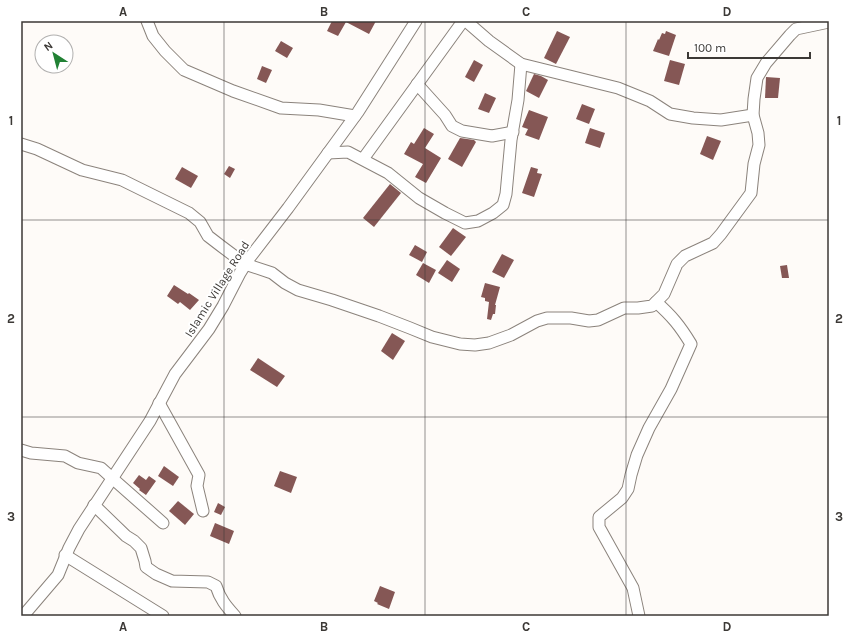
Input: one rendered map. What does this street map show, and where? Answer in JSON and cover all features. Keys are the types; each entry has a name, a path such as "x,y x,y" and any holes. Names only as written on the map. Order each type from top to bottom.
{"street":[{"path":"147,21 153,36 165,51 184,70 233,91 281,108 319,110 355,116"},
{"name":"Islamic Village Road","path":"23,616 58,575 68,548 94,505 150,421 175,374 209,330 245,264 355,116 416,21"},
{"path":"363,159 464,21 521,64 618,88 650,100 670,114 693,118 721,120 753,115"},
{"path":"21,144 37,149 82,170 122,180 189,213 200,222 208,236 245,264 272,273 285,283 298,290 379,316 432,337 460,344 475,345 489,343 511,335 537,321 547,318 571,318 589,321 598,320 624,308 652,306 664,294 677,264 685,256 713,242 721,234 751,193 754,164 759,145 758,133 753,115 754,99 757,78 766,63 796,30 829,22"},
{"path":"328,153 348,152 388,174 419,198 445,213 465,223 478,221 493,213 503,205 506,194 512,132 518,100 521,64"},
{"path":"417,84 445,115 452,126 462,131 492,136 512,132"},
{"path":"639,616 633,588 599,527 599,517 622,498 628,489 637,455 649,428 671,389 691,344 681,328 656,302"},
{"path":"159,403 199,474 197,486 203,511"},
{"path":"21,450 31,453 65,456 78,463 101,468 163,523"},
{"path":"94,505 126,536 141,548 146,568 172,581 208,582 216,586 219,596 225,606 235,616"},
{"path":"65,556 163,616"}],"building":[{"path":"332,21 376,21 369,34 346,22 338,36 327,31"},
{"path":"557,31 570,37 556,64 544,58"},
{"path":"666,31 676,35 669,56 653,51 658,39 659,40 662,33 665,34"},
{"path":"281,41 293,48 287,58 275,51"},
{"path":"474,60 483,65 474,82 465,77"},
{"path":"670,60 685,64 679,85 664,81"},
{"path":"262,66 272,70 266,83 257,79"},
{"path":"534,74 548,80 539,98 526,91"},
{"path":"766,77 780,78 778,98 765,98"},
{"path":"485,93 496,98 489,113 478,109"},
{"path":"582,104 595,109 589,124 576,119"},
{"path":"529,110 548,117 539,140 525,135 528,129 522,127"},
{"path":"424,128 434,134 425,148 441,158 426,183 415,177 423,164 404,154 411,142 414,144"},
{"path":"590,128 605,133 600,148 585,143"},
{"path":"707,136 721,141 713,160 700,154"},
{"path":"460,138 474,140 476,142 462,167 448,159"},
{"path":"229,166 235,169 230,178 224,174"},
{"path":"182,167 198,176 191,188 175,179"},
{"path":"531,167 538,169 537,173 542,174 534,197 522,193"},
{"path":"390,184 401,193 374,227 363,218"},
{"path":"453,228 466,237 451,256 439,247"},
{"path":"415,245 427,252 422,262 409,255"},
{"path":"502,254 514,260 504,278 492,272"},
{"path":"447,260 460,269 452,282 438,273"},
{"path":"423,263 436,270 429,283 416,275"},
{"path":"787,265 789,278 782,278 780,266"},
{"path":"485,283 500,287 495,305 495,314 493,314 491,320 487,319 489,302 485,301 485,298 481,297"},
{"path":"174,285 199,300 190,310 180,302 178,304 167,296"},
{"path":"392,333 405,341 393,360 381,351"},
{"path":"258,358 285,376 277,387 250,370"},
{"path":"164,466 179,477 173,486 158,476"},
{"path":"280,471 297,477 291,493 274,486"},
{"path":"139,475 146,480 149,476 156,481 146,495 133,483"},
{"path":"178,501 194,514 185,525 169,511"},
{"path":"218,503 225,507 221,515 214,512"},
{"path":"215,523 234,531 229,544 210,536"},
{"path":"380,586 395,592 389,609 377,604 378,603 374,601"}]}
